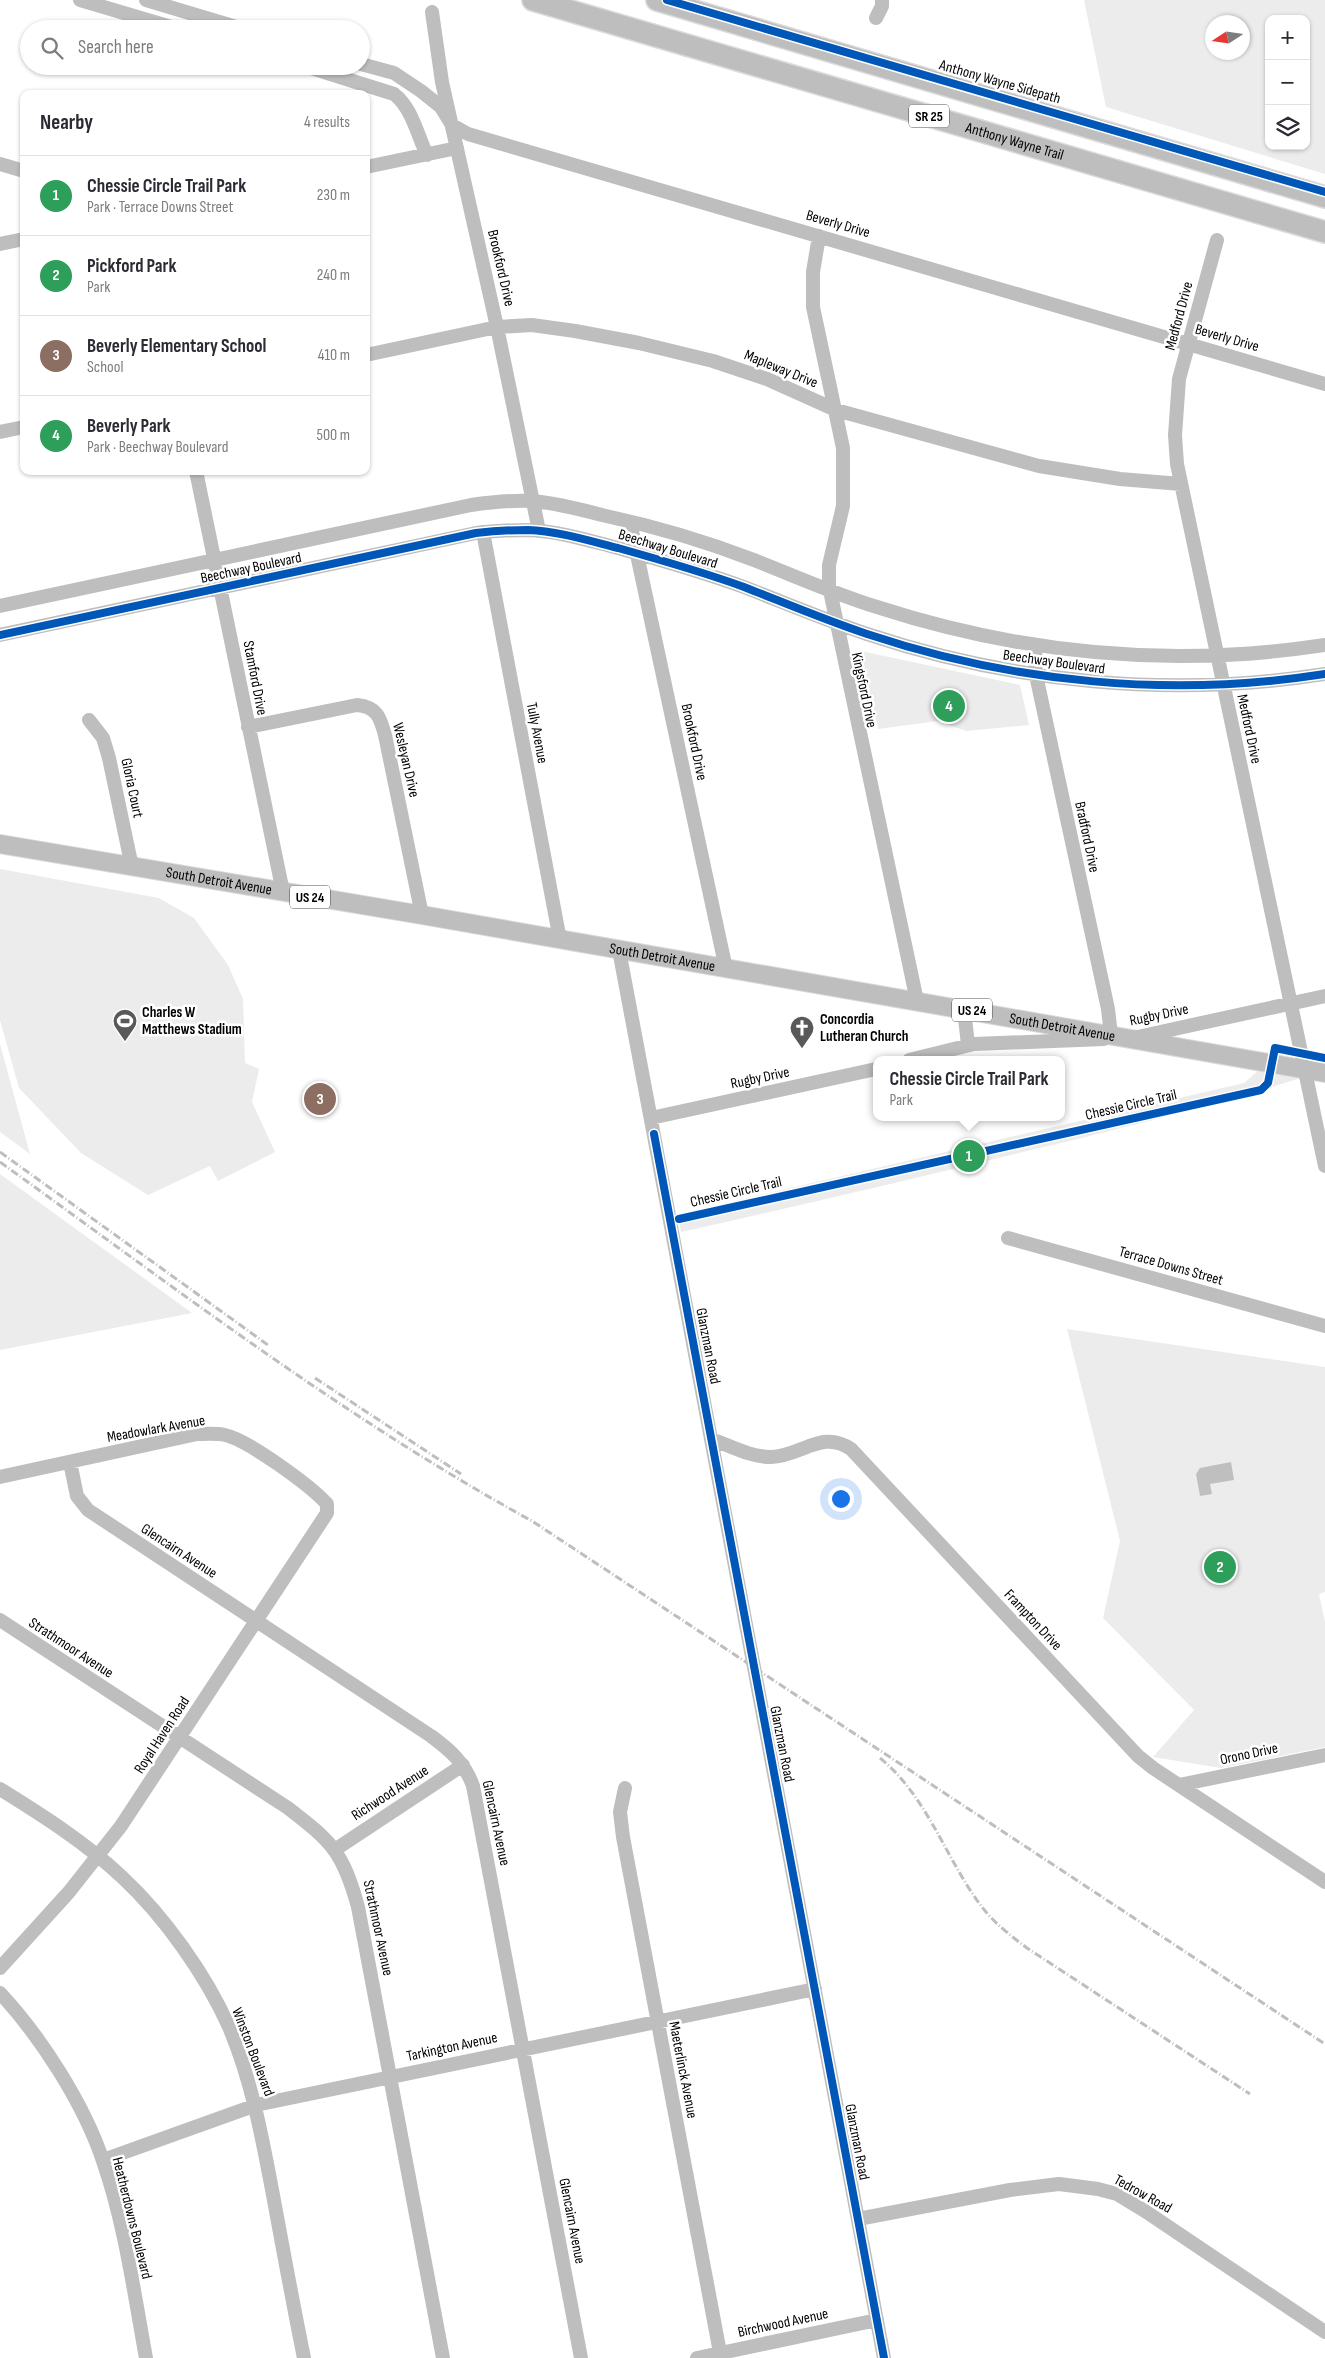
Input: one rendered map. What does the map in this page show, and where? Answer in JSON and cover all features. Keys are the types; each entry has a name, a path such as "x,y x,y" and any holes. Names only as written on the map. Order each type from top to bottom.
{"highway":[{"name":"Anthony Wayne Trail","path":"533,0 1325,232"},
{"name":"SR 25","path":"657,0 1325,196"}],"main road":[{"name":"South Detroit Avenue","path":"0,844 422,915 1325,1073"}],"street":[{"path":"80,0 148,20"},
{"path":"146,0 213,20"},
{"path":"876,18 882,6 882,0"},
{"name":"Brookford Drive","path":"432,12 442,82 497,327 539,532"},
{"name":"Beverly Drive","path":"370,67 394,74 421,91 441,107 452,125 468,134 1325,384"},
{"path":"334,75 394,94 403,101 409,110 427,155"},
{"path":"370,167 458,148"},
{"path":"0,164 20,170"},
{"name":"Kingsford Drive","path":"819,236 813,272 813,307 818,341 836,410 843,448 843,506 829,565 829,591 917,1001"},
{"path":"0,244 20,240"},
{"name":"Medford Drive","path":"1218,240 1179,379 1175,435 1181,484 1325,1166"},
{"name":"Mapleway Drive","path":"370,354 497,327 532,325 667,349 713,361 767,379 836,410 1039,466 1120,478 1181,484"},
{"path":"0,432 20,428"},
{"name":"Stamford Drive","path":"197,475 283,892"},
{"name":"Beechway Boulevard","path":"0,606 471,505 533,501 568,507 630,522 753,560 829,591 925,622 1035,646 1106,654 1218,656 1325,645"},
{"name":"Brookford Drive","path":"630,522 726,968"},
{"name":"Beechway Boulevard","path":"0,635 483,532 504,530 539,532 637,553 743,587 835,624 917,650 1014,672 1104,683 1223,684 1325,674"},
{"name":"Tully Avenue","path":"483,532 560,940"},
{"name":"Bradford Drive","path":"1035,646 1036,675 1108,1009 1110,1035"},
{"name":"Wesleyan Drive","path":"248,727 357,705 367,706 377,712 385,735 422,915"},
{"name":"Gloria Court","path":"89,720 103,738 109,758 132,867"},
{"name":"Glanzman Road","path":"619,950 884,2358"},
{"name":"Rugby Drive","path":"924,1056 968,1045 1130,1038 1325,996"},
{"path":"964,1009 968,1045"},
{"name":"Rugby Drive","path":"651,1118 873,1070"},
{"name":"Terrace Downs Street","path":"1008,1238 1325,1326"},
{"name":"Meadowlark Avenue","path":"0,1477 197,1434 224,1434 239,1440 312,1488 328,1504"},
{"name":"Frampton Drive","path":"711,1439 744,1452 770,1457 791,1454 828,1441 840,1442 851,1449 1125,1742 1153,1768 1325,1882"},
{"name":"Glencairn Avenue","path":"70,1462 77,1496 88,1510 431,1736 448,1748 463,1765 470,1779 475,1799 581,2358"},
{"name":"Royal Haven Road","path":"0,1968 98,1857 327,1513 328,1504"},
{"name":"Strathmoor Avenue","path":"0,1620 288,1808 321,1833 336,1849 350,1877 358,1907 443,2358"},
{"name":"Orono Drive","path":"1179,1785 1325,1755"},
{"name":"Richwood Avenue","path":"336,1849 463,1765"},
{"name":"Winston Boulevard","path":"0,1788 40,1814 122,1876 184,1950 228,2026 256,2105 304,2358"},
{"name":"Maeterlinck Avenue","path":"625,1788 620,1812 621,1823 720,2356"},
{"name":"Tarkington Avenue","path":"103,2160 256,2105 815,1989"},
{"name":"Heatherdowns Boulevard","path":"0,1993 35,2034 64,2080 103,2160 118,2214 146,2358"},
{"name":"Tedrow Road","path":"858,2218 1040,2186 1081,2185 1098,2189 1117,2194 1145,2210 1325,2332"},
{"name":"Birchwood Avenue","path":"696,2358 720,2356 877,2320"}],"shaded area":[{"path":"1084,0 1325,0 1325,174 1106,107"},
{"path":"861,651 1020,685 1029,725 966,731 938,721 878,729"},
{"name":"Charles W Matthews Stadium","path":"0,869 159,898 194,918 228,965 243,999 245,1063 259,1069 252,1102 275,1152 218,1181 210,1166 148,1195 81,1153 19,1088 0,1020"},
{"path":"0,1044 30,1154 0,1132"},
{"path":"1285,1047 1325,1055 1325,1070 1214,1104 1139,1124 681,1232 678,1214 1244,1083"},
{"path":"0,1174 192,1313 0,1350"},
{"path":"1067,1329 1325,1367 1325,1592 1319,1594 1325,1622 1325,1747 1221,1768 1153,1757 1194,1710 1103,1618 1120,1541"},
{"path":"1231,1462 1234,1480 1210,1484 1212,1494 1200,1496 1196,1474 1200,1468"}],"railway":[{"path":"0,1152 268,1345"},
{"path":"0,1162 195,1303 327,1395 462,1481 532,1521 1325,2044"},
{"path":"315,1378 461,1474"},
{"path":"880,1758 911,1791 936,1830 969,1889 997,1924 1027,1948 1250,2094"}],"cycle path":[{"name":"Anthony Wayne Sidepath","path":"667,0 1325,192"},
{"path":"0,635 476,533 528,530 574,537 713,576 867,634 923,651 1036,675 1151,685 1209,685 1325,674"},
{"name":"Chessie Circle Trail","path":"679,1219 1261,1090 1268,1083 1275,1048 1325,1058"},
{"path":"654,1134 884,2358"}],"place":[{"name":"Beverly Park","path":"949,706"},
{"name":"Charles W Matthews Stadium","path":"125,1042"},
{"name":"Concordia Lutheran Church","path":"802,1049"},
{"name":"Beverly Elementary School","path":"320,1099"},
{"name":"Chessie Circle Trail Park","path":"969,1156"},
{"name":"Pickford Park","path":"1220,1567"}]}
